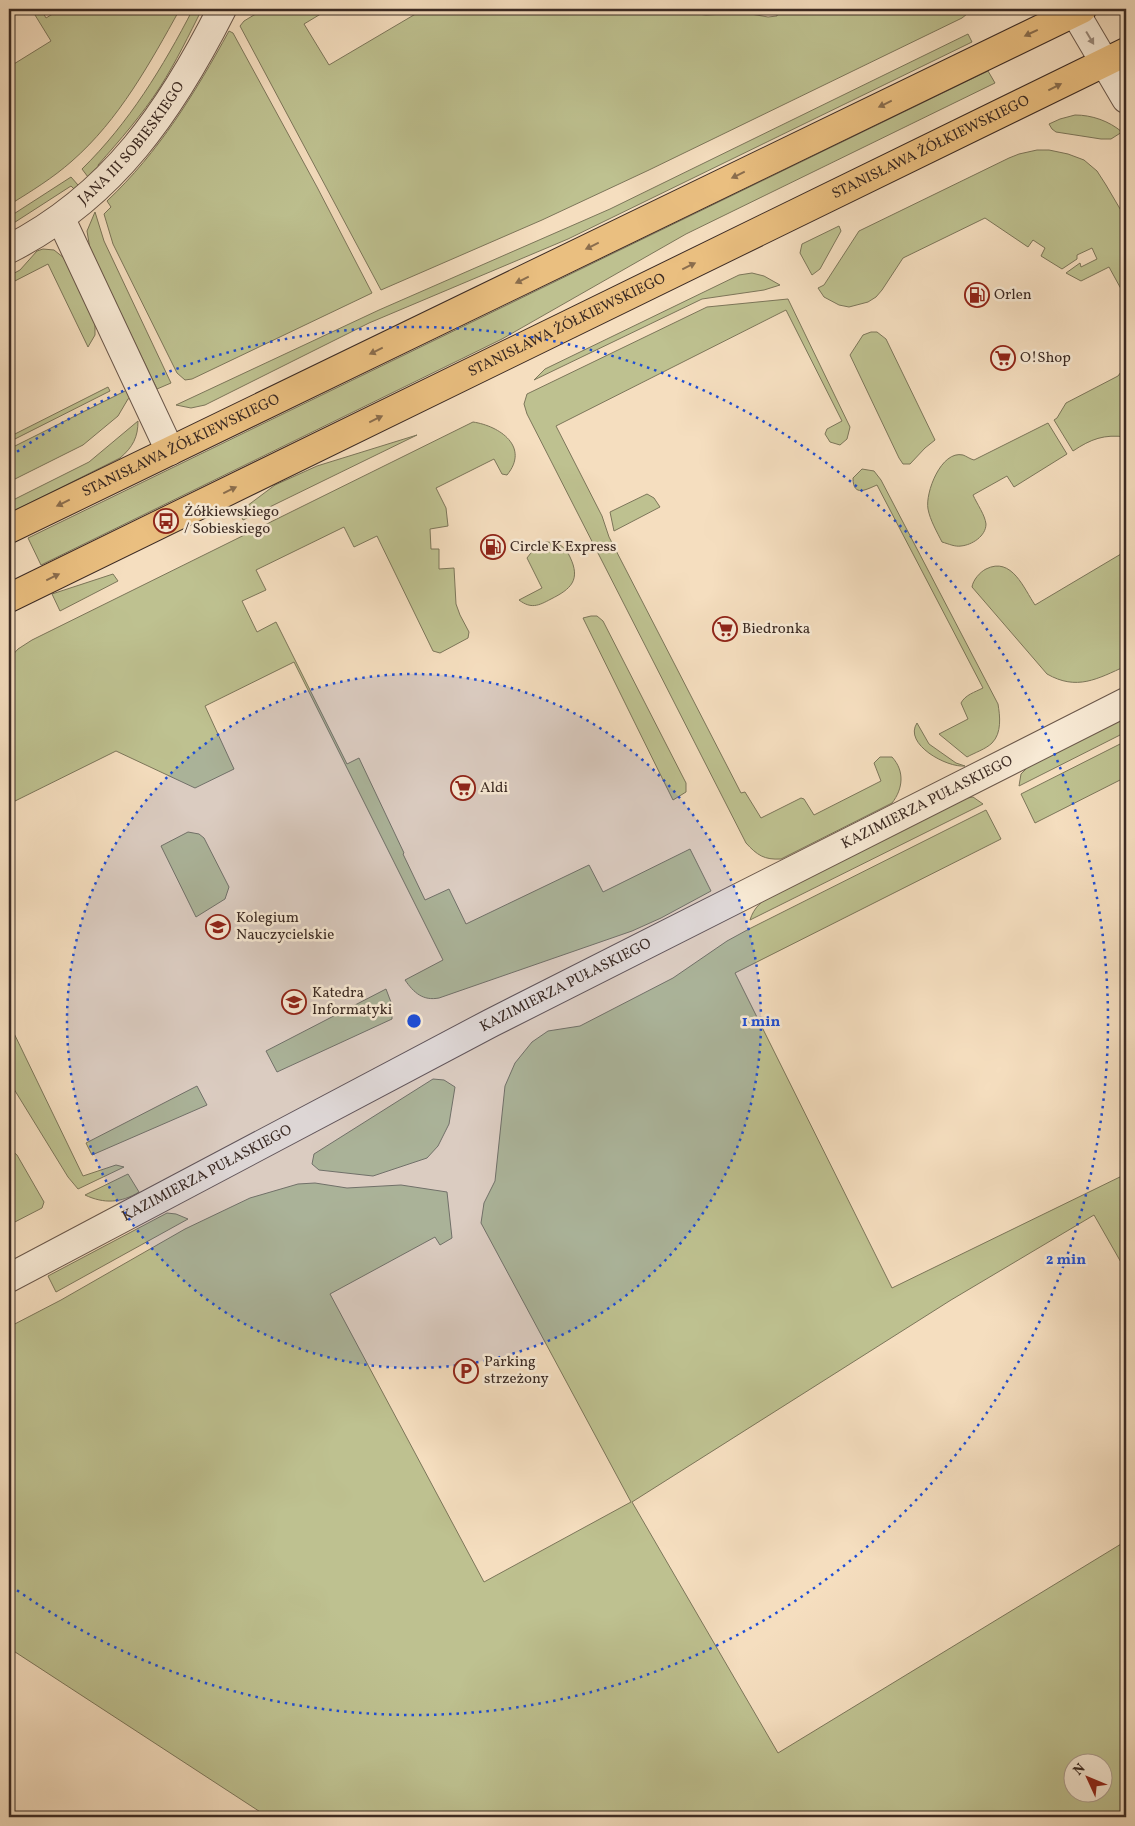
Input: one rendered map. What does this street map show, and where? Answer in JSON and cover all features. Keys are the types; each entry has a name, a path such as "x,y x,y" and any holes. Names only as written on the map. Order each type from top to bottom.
{"main road":[{"name":"STANISŁAWA ŻÓŁKIEWSKIEGO","path":"9,530 1077,10"},
{"name":"STANISŁAWA ŻÓŁKIEWSKIEGO","path":"9,598 1116,58"}],"street":[{"name":"JANA III SOBIESKIEGO","path":"9,249 61,219 109,178 148,132 172,97 200,53 222,9"},
{"path":"1077,10 1116,58 1126,99"},
{"path":"61,219 170,451"},
{"name":"KAZIMIERZA PUŁASKIEGO","path":"9,1278 490,1023 1126,702"}],"green space":[{"path":"61,9 180,9 145,70 104,128 65,167 9,205 9,67 51,41 35,15 42,11 46,18"},
{"path":"193,9 202,9 160,87 123,137 98,165 99,168 88,177 82,169 115,133 144,94 170,52"},
{"path":"264,9 329,9 304,24 329,65 424,9 653,9 706,15 745,13 768,17 777,16 778,9 970,9 962,18 649,170 542,220 381,290 240,26 244,21"},
{"path":"229,31 233,33 372,293 192,379 185,380 177,373 113,244 104,214 111,207 107,201 143,162 175,121"},
{"path":"968,34 972,42 568,239 369,323 205,405 191,408 176,405 379,310 610,209"},
{"path":"988,71 995,83 686,234 502,339 41,565 28,538"},
{"path":"1075,115 1100,119 1122,132 1111,139 1101,139 1056,132 1049,124"},
{"path":"1037,150 1049,150 1068,154 1084,160 1097,171 1106,185 1126,219 1126,298 1109,267 1081,281 1066,273 1080,263 1081,267 1097,259 1092,248 1077,255 1077,259 1062,269 1041,256 1045,248 1033,240 1028,247 985,218 903,258 882,290 868,302 849,307 839,305 824,297 818,288 824,285 859,231 1009,158"},
{"path":"71,177 78,185 74,189 71,186 9,226 9,217"},
{"path":"95,212 104,241 171,383 157,389 90,249 87,231"},
{"path":"839,226 841,231 820,269 812,275 800,253 802,244"},
{"path":"43,249 54,250 64,258 95,322 95,335 88,347 48,264 9,284 9,276 20,270 37,251"},
{"path":"752,273 764,276 780,285 764,290 702,299 534,380 545,369 739,275"},
{"path":"788,299 850,427 847,439 840,445 830,442 825,434 827,429 842,421 786,310 556,426 602,516 609,537 741,793 745,792 761,818 801,798 804,799 814,815 881,781 874,763 880,757 892,757 899,768 901,774 900,786 892,803 781,859 770,859 761,856 746,843 527,414 524,404 527,394 707,307"},
{"path":"877,332 886,339 935,440 910,464 903,464 899,458 850,355 863,335"},
{"path":"1126,349 1126,437 1111,436 1098,438 1073,451 1054,420 1066,403 1118,376 1121,372 1122,353"},
{"path":"108,387 110,391 9,442 9,437"},
{"path":"127,390 130,398 118,416 83,445 9,482 9,449"},
{"path":"138,421 134,441 120,458 12,512 9,502 89,462"},
{"path":"473,422 483,424 502,433 509,440 515,455 513,465 507,475 502,474 494,459 436,488 446,508 448,526 430,529 431,549 439,549 439,569 454,568 456,604 469,632 468,638 440,653 433,651 377,536 354,547 344,527 256,570 266,590 242,601 257,632 276,622 347,764 359,758 425,900 449,889 466,924 589,865 603,892 690,849 711,891 661,918 632,931 439,998 433,999 419,995 405,980 443,960 294,662 205,706 234,769 195,788 116,751 9,804 9,659 18,649 32,640"},
{"path":"1048,423 1067,454 1014,487 1007,476 973,495 983,513 986,524 984,532 974,542 965,545 956,546 942,542 928,509 929,493 941,466 955,455 963,455 974,460"},
{"path":"417,435 243,520 239,512 275,485 317,466"},
{"path":"862,469 874,471 881,480 998,704 1000,724 995,739 987,747 967,757 939,734 968,719 961,703 968,696 983,688 877,485 865,490 855,488 853,478"},
{"path":"647,494 654,498 660,507 614,531 610,512"},
{"path":"546,542 558,544 566,550 573,565 574,578 569,587 558,595 538,605 527,605 519,600 542,588 527,558 537,545"},
{"path":"1126,551 1126,666 1096,679 1068,682 1047,674 972,587 975,579 984,570 995,566 1003,567 1010,570 1022,583 1035,605"},
{"path":"113,574 118,581 60,611 52,594"},
{"path":"597,616 603,621 686,783 686,792 673,800 583,618"},
{"path":"1126,717 1126,732 1019,786 1021,774 1029,766"},
{"path":"917,723 929,744 956,763 965,766 957,766 938,759 921,746 916,739 914,731"},
{"path":"1126,741 1126,777 1035,823 1021,794"},
{"path":"973,797 983,804 750,920 759,905 773,894 967,798"},
{"path":"986,810 1001,839 735,973 892,1288 1126,1174 1126,1271 1094,1215 951,1300 632,1502 778,1753 1126,1541 1126,1817 268,1817 9,1648 9,1327 61,1300 185,1229 250,1198 298,1184 315,1183 347,1188 401,1185 447,1192 452,1238 440,1245 435,1237 330,1294 484,1582 631,1502 481,1223 484,1203 495,1181 505,1086 515,1063 532,1042 548,1031 580,1026 673,978 727,941"},
{"path":"188,832 199,834 204,838 229,887 225,899 196,917 161,846"},
{"path":"386,989 392,1005 392,1019 277,1072 266,1051"},
{"path":"9,1023 83,1176 116,1165 124,1167 78,1189 68,1177 9,1081"},
{"path":"433,1079 444,1080 455,1087 449,1124 438,1146 427,1158 373,1176 319,1170 312,1164 314,1154"},
{"path":"197,1086 207,1105 92,1155 86,1143"},
{"path":"9,1148 17,1155 44,1202 42,1208 9,1225"},
{"path":"128,1174 139,1192 132,1196 106,1201 85,1195"},
{"path":"167,1213 176,1214 188,1219 56,1292 48,1276"}],"place":[{"name":"Orlen","path":"977,295"},
{"name":"O!Shop","path":"1003,358"},
{"name":"Żółkiewskiego / Sobieskiego","path":"166,521"},
{"name":"Circle K Express","path":"493,547"},
{"name":"Biedronka","path":"725,629"},
{"name":"Aldi","path":"463,788"},
{"name":"Kolegium Nauczycielskie","path":"218,927"},
{"name":"Katedra Informatyki","path":"294,1002"},
{"name":"Parking strzeżony","path":"466,1371"}]}
